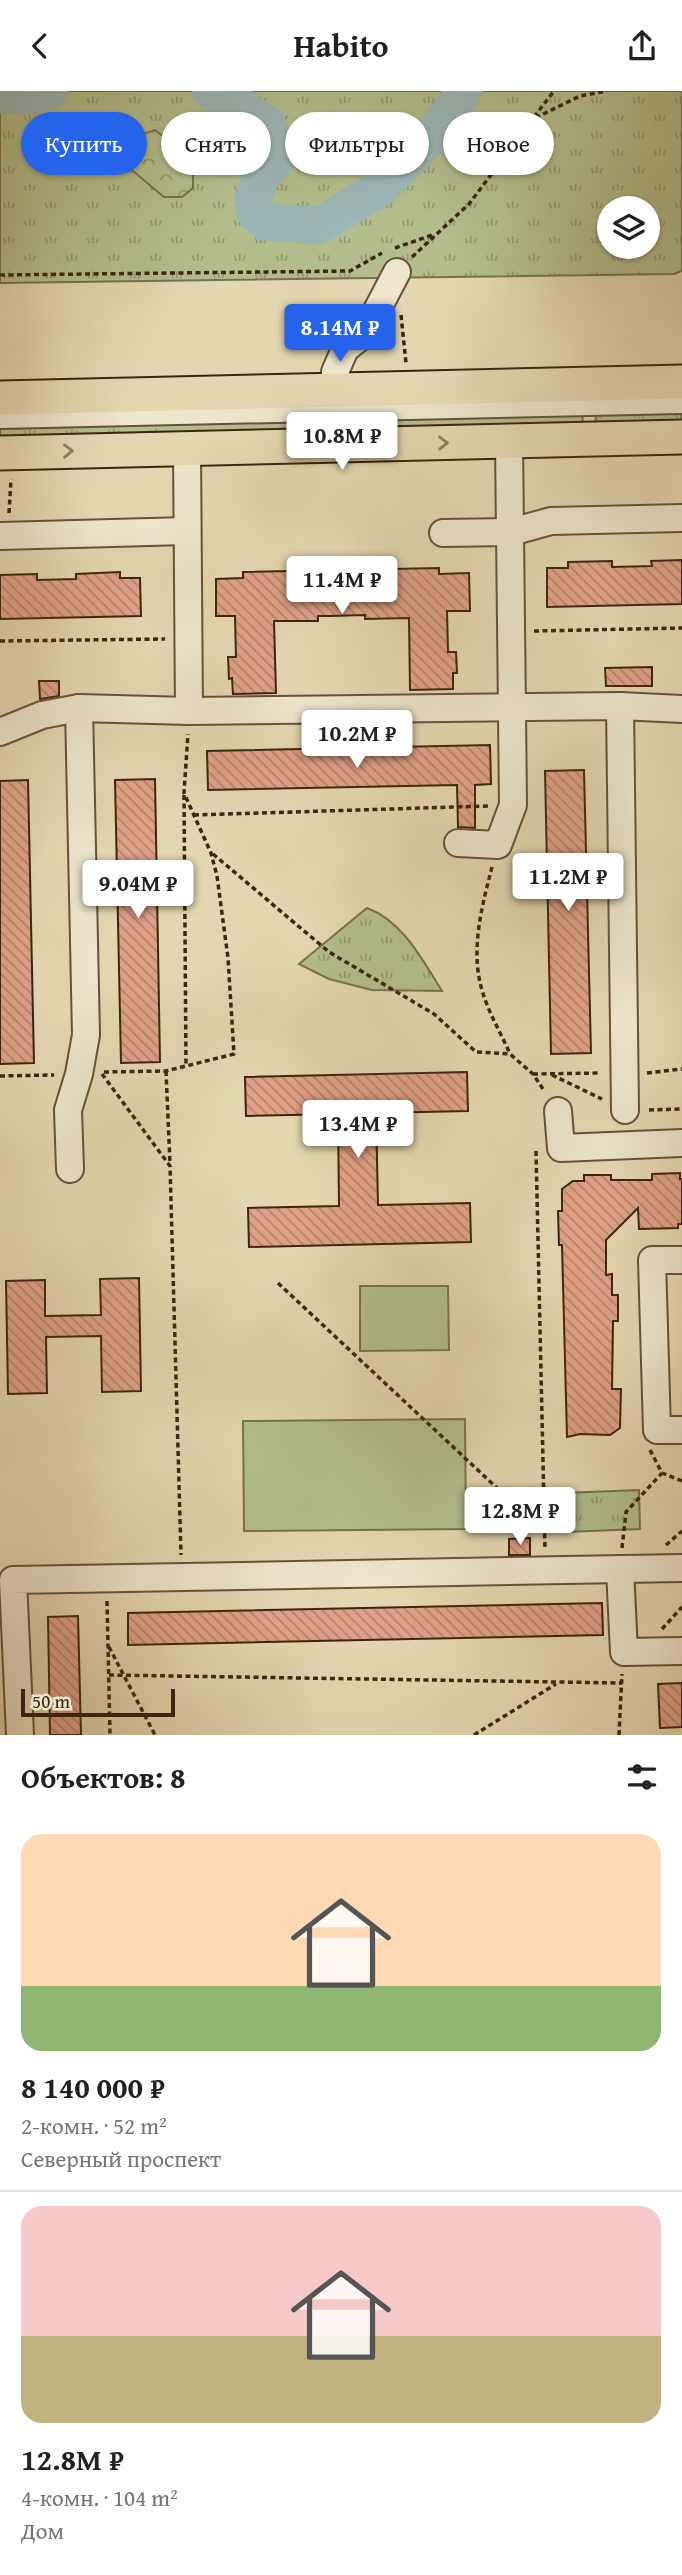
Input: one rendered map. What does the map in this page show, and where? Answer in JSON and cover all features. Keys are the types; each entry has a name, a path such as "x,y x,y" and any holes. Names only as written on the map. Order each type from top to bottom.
{"main road":[{"path":"0,398 682,382"},
{"path":"5,466 187,449 682,437"}],"street":[{"path":"336,391 335,372 345,349 365,333 397,272"},
{"path":"0,415 682,400"},
{"path":"458,843 498,845 513,805 509,441"},
{"path":"187,449 189,711"},
{"path":"443,533 511,532 551,521 682,518"},
{"path":"7,536 187,531"},
{"path":"620,706 625,1110"},
{"path":"0,732 42,715 79,708 189,711 620,706 682,709"},
{"path":"70,1169 68,1110 79,1075 86,1035 79,708"},
{"path":"558,1111 561,1148 682,1143"},
{"path":"682,1260 652,1260 657,1430 682,1430"},
{"path":"20,1735 7,1576 107,1578 682,1568"},
{"path":"620,1569 624,1652 682,1651"}],"path":[{"path":"538,112 554,91"},
{"path":"547,112 580,96 607,91"},
{"path":"413,370 406,365 397,272 469,204 491,175"},
{"path":"0,275 350,271 384,251 436,234"},
{"path":"5,466 10,525 7,536"},
{"path":"512,632 682,628"},
{"path":"0,641 188,638"},
{"path":"186,1066 184,793 189,711"},
{"path":"170,1166 101,1073 166,1071 234,1055 228,958 217,876 211,853 184,793"},
{"path":"194,815 513,805"},
{"path":"498,845 481,911 477,946 481,989 510,1054 533,1075 558,1111"},
{"path":"211,853 329,952 433,1014 476,1052 510,1054"},
{"path":"166,1071 181,1576"},
{"path":"1,1077 79,1075"},
{"path":"536,1149 546,1569"},
{"path":"278,1283 544,1532"},
{"path":"644,1441 662,1472 682,1481"},
{"path":"620,1569 626,1512 662,1472"},
{"path":"107,1578 110,1735"},
{"path":"108,1646 155,1735"},
{"path":"619,1735 624,1652"},
{"path":"109,1675 622,1683"},
{"path":"474,1735 557,1682"}],"green space":[{"path":"0,91 682,91 682,271 674,274 0,283"},
{"path":"155,130 161,135 161,175 193,175 193,188 182,197 164,197 138,175 147,175 147,133"},
{"path":"682,405 682,423 596,425 595,407"},
{"path":"582,408 583,426 0,439 0,421"},
{"path":"367,908 380,914 402,932 442,991 372,990 329,979 299,964"},
{"path":"360,1286 448,1286 449,1350 360,1351"},
{"path":"465,1419 466,1529 244,1531 243,1421"},
{"path":"639,1490 640,1529 565,1532 563,1493"}],"building":[{"path":"682,560 682,604 547,607 547,568 568,568 568,562 612,561 612,567 652,566 651,561"},
{"path":"439,568 439,574 469,573 470,611 447,611 448,652 456,652 457,673 453,673 453,689 410,690 409,618 318,616 318,621 274,621 276,693 233,694 228,657 236,657 235,616 216,616 216,579 243,578 243,572"},
{"path":"120,572 120,578 140,578 141,616 0,619 0,575 37,574 37,580 76,579 76,574"},
{"path":"652,667 652,686 606,686 605,668"},
{"path":"39,681 59,681 59,696 40,699"},
{"path":"490,745 491,784 475,785 475,828 458,827 457,785 208,790 207,751"},
{"path":"584,770 591,1053 551,1054 545,771"},
{"path":"155,779 160,1062 121,1063 115,780"},
{"path":"28,780 34,1063 0,1064 0,781"},
{"path":"467,1072 468,1111 376,1113 378,1205 470,1203 471,1242 249,1247 248,1208 339,1206 338,1114 246,1116 245,1077"},
{"path":"680,1173 682,1224 678,1224 678,1228 639,1229 638,1208 606,1240 606,1275 612,1274 612,1295 618,1295 618,1321 613,1321 612,1389 621,1389 620,1428 610,1435 580,1434 567,1437 562,1245 559,1245 558,1211 562,1211 562,1189 573,1181 584,1181 584,1175 611,1175 611,1180 652,1180 652,1174"},
{"path":"139,1278 141,1391 102,1392 101,1336 46,1337 47,1393 8,1394 6,1281 45,1280 45,1316 101,1315 100,1279"},
{"path":"530,1538 530,1555 509,1555 509,1539"},
{"path":"602,1603 603,1635 128,1645 128,1613"},
{"path":"78,1616 81,1735 50,1735 48,1617"},
{"path":"682,1683 682,1727 660,1728 658,1684"}],"waterway":[{"path":"0,95 30,96 49,91"},
{"path":"210,91 236,103 268,125 275,161 260,179 253,200 256,214 265,222 320,225 380,188 428,141 464,91"}]}
